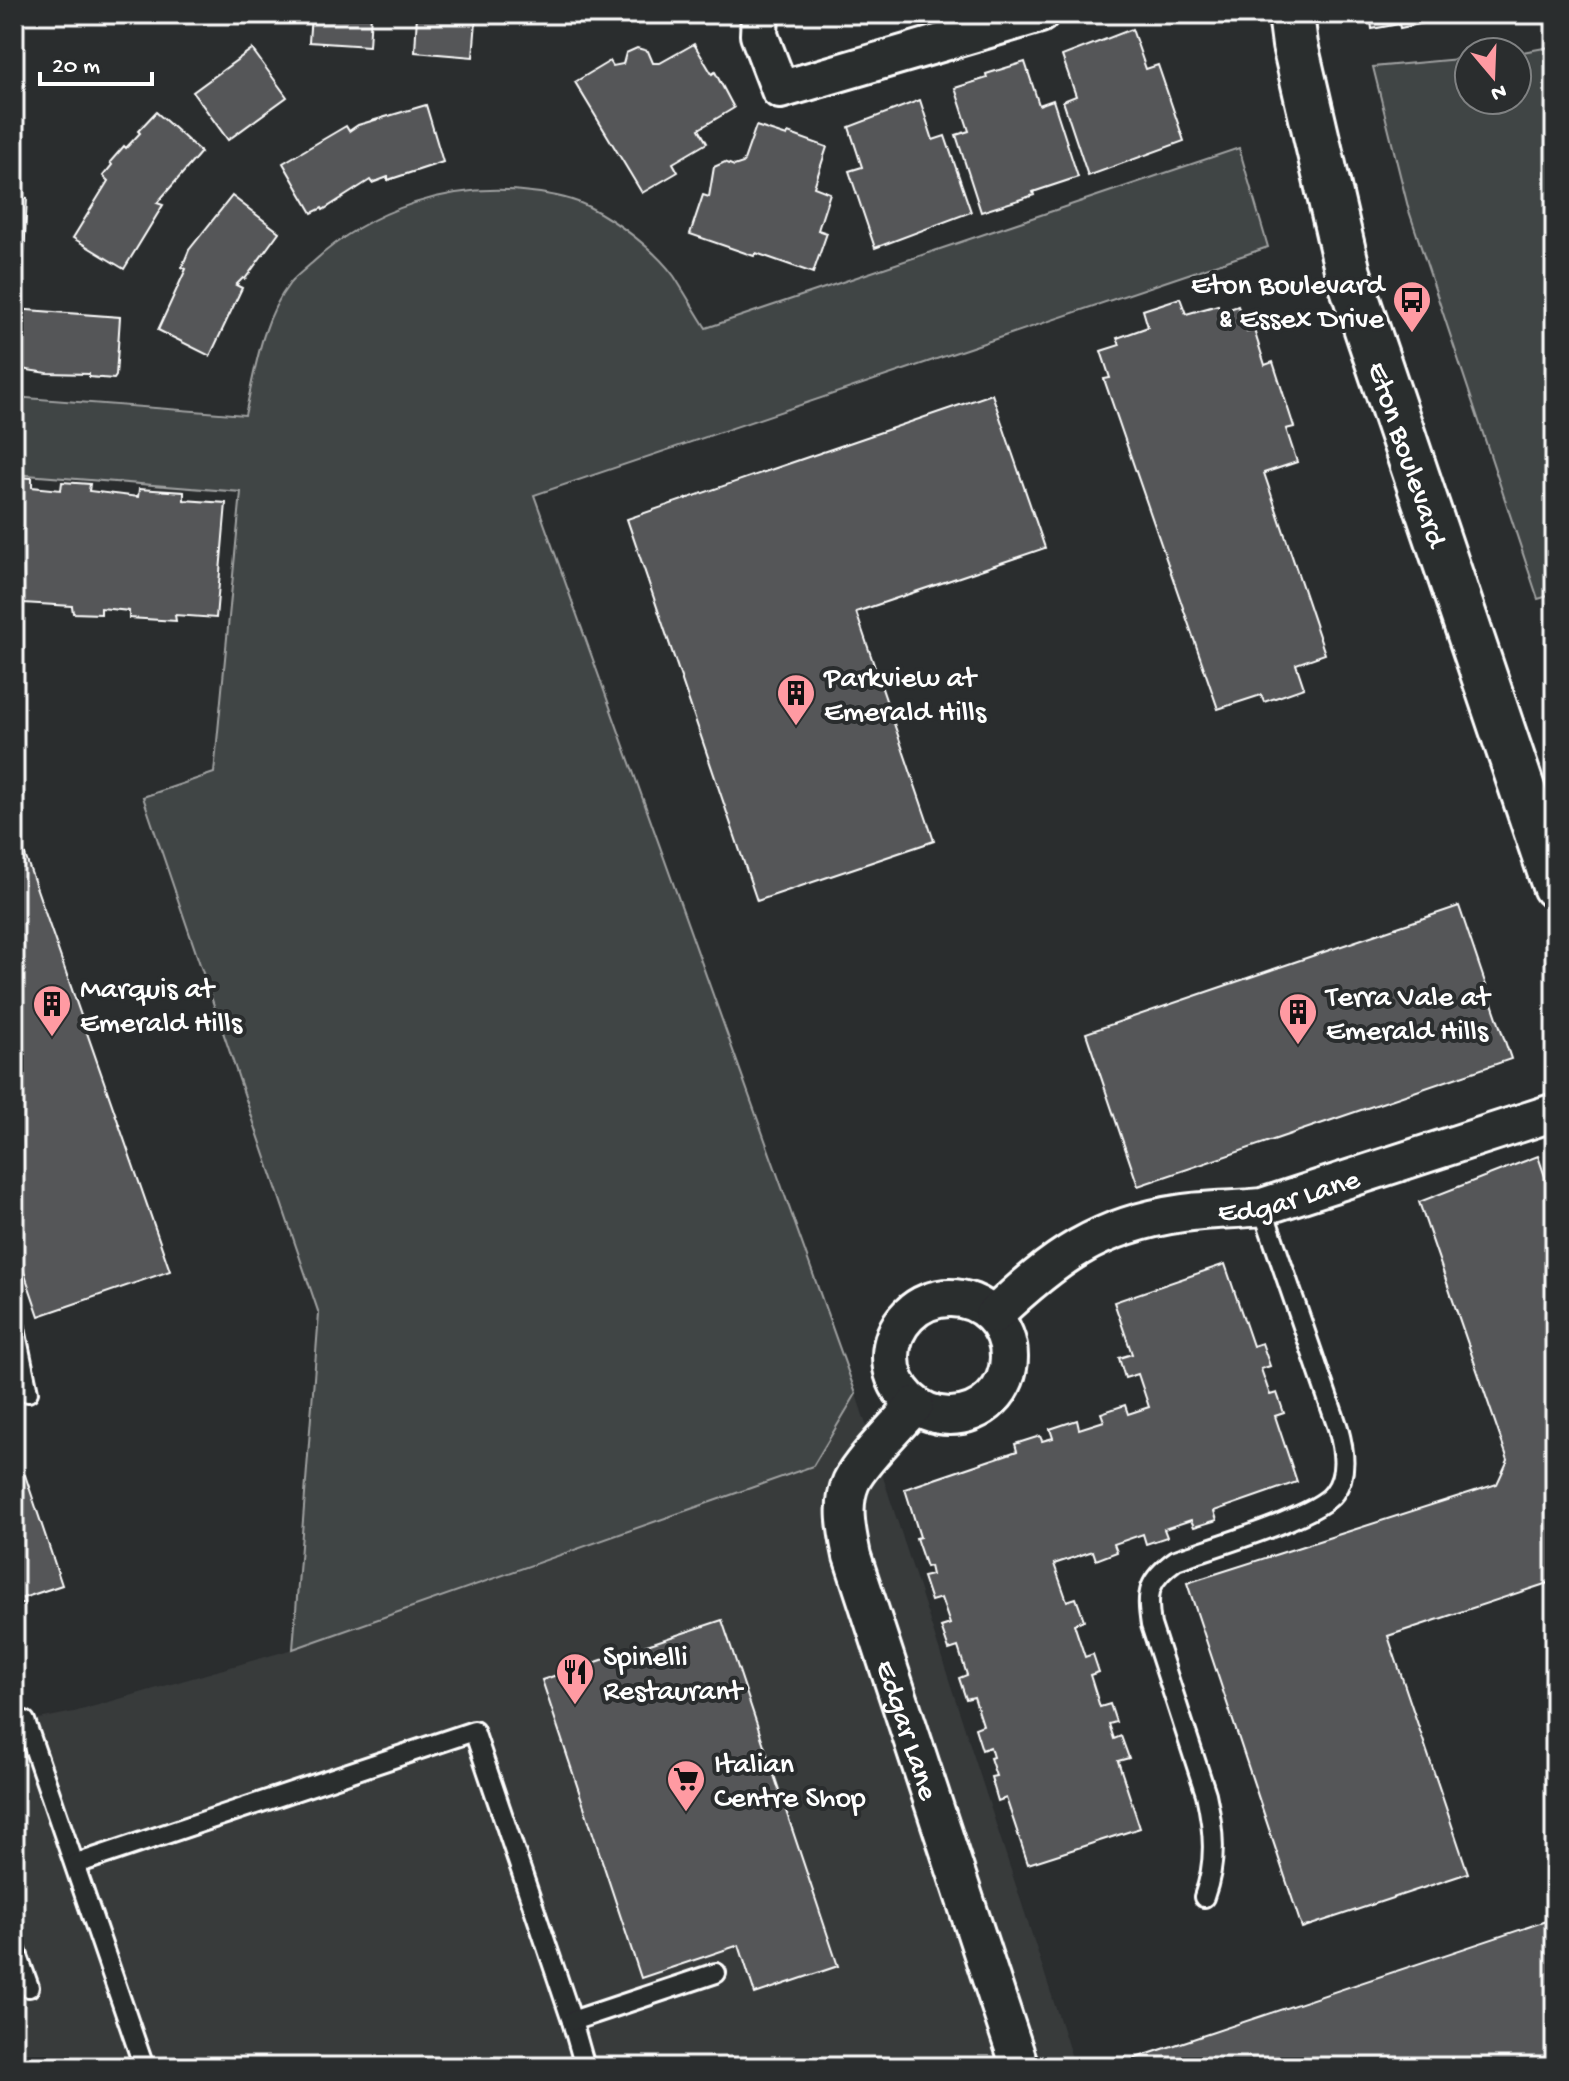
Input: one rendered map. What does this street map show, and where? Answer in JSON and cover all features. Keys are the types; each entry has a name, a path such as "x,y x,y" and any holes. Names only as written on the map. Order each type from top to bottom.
{"street":[{"path":"760,14 759,35 780,90 1040,14"},
{"name":"Eton Boulevard","path":"1291,14 1295,45 1348,273 1552,865"},
{"name":"Edgar Lane","path":"993,1316 1049,1265 1104,1233 1142,1221 1185,1213 1262,1207 1555,1112"},
{"path":"958,1298 977,1304 993,1316 1004,1331 1010,1350 1009,1370 1002,1388 988,1404 971,1413 952,1417 932,1414 915,1405 901,1391 893,1374 891,1354 895,1335 905,1318 920,1306 939,1299 958,1298"},
{"name":"Edgar Lane","path":"915,1405 852,1481 846,1503 847,1531 866,1600 1020,2067"}],"lane":[{"path":"1204,1897 1212,1876 1212,1822 1206,1794 1151,1625 1147,1598 1152,1582 1176,1560 1325,1504 1337,1491 1344,1467 1345,1451 1338,1428 1262,1207"},
{"path":"14,1324 28,1392"},
{"path":"20,1722 76,1864 144,2067"},
{"path":"76,1864 474,1731 585,2067"},
{"path":"14,1945 29,1987"},
{"path":"572,2021 716,1973"}],"shaded area":[{"path":"1555,46 1555,594 1538,599 1409,211 1373,67 1453,60 1453,116 1533,116 1533,50"},
{"path":"1239,148 1268,247 534,495 856,1394 813,1466 293,1649 319,1314 143,797 214,773 241,492 14,474 14,397 245,415 266,330 290,283 360,227 414,203 443,196 472,191 531,192 561,197 589,207 612,220 657,256 674,276 706,328"},
{"path":"856,1394 1075,2067 14,2067 14,1724 74,1712 293,1649 813,1467"}],"building":[{"path":"311,14 371,14 369,46 309,42"},
{"path":"417,14 480,14 479,21 476,21 473,57 415,52"},
{"path":"1370,14 1428,14 1429,22 1400,28 1399,24 1372,29"},
{"path":"1132,29 1146,69 1158,65 1184,141 1088,176 1063,101 1076,96 1062,56"},
{"path":"694,44 712,74 715,72 734,108 699,129 707,143 673,163 678,172 642,193 575,82 610,61 613,66 623,64 626,53 637,48 648,51 653,63 660,63"},
{"path":"252,49 287,97 228,140 193,92"},
{"path":"1025,62 1039,105 1053,100 1078,177 981,212 956,135 969,131 955,88"},
{"path":"920,100 933,140 945,136 971,212 875,248 849,171 862,167 849,127"},
{"path":"426,105 443,162 388,180 388,177 372,183 370,180 323,210 312,213 283,163 346,126 349,131 358,125"},
{"path":"156,112 201,152 157,203 163,205 124,269 73,238 108,181 103,176 112,165 110,162 140,133 138,131"},
{"path":"756,126 827,147 814,187 830,193 818,230 827,233 813,273 690,234 703,195 709,197 714,167 725,162 734,166 743,163"},
{"path":"232,196 279,232 245,279 236,285 242,288 210,356 158,330 186,269 182,267 189,250"},
{"path":"14,197 27,198 24,256 14,256"},
{"path":"1180,298 1186,314 1218,305 1221,312 1238,306 1247,332 1254,330 1265,365 1273,362 1294,427 1286,429 1297,462 1264,473 1325,654 1296,664 1304,688 1264,702 1261,695 1218,709 1104,379 1110,378 1101,351 1120,345 1117,338 1148,327 1143,310"},
{"path":"14,309 120,317 114,379 14,368"},
{"name":"Parkview at Emerald Hills","path":"992,394 1045,548 856,612 934,841 757,901 627,519"},
{"path":"14,477 32,478 32,487 61,490 62,482 90,484 89,491 138,497 139,489 184,492 184,500 226,503 216,618 175,615 176,621 129,618 129,611 101,608 101,614 73,613 72,606 23,603 23,609 14,608"},
{"name":"Marquis at Emerald Hills","path":"17,832 170,1271 39,1316 14,1243 14,833"},
{"name":"Terra Vale at Emerald Hills","path":"1459,906 1511,1059 1138,1186 1086,1033"},
{"path":"1538,1156 1555,1206 1555,1592 1551,1582 1388,1636 1468,1873 1302,1928 1187,1583 1497,1484 1508,1460 1419,1202"},
{"path":"1225,1264 1253,1346 1262,1343 1270,1366 1261,1369 1270,1395 1277,1393 1284,1413 1275,1416 1297,1482 1214,1511 1217,1520 1194,1527 1191,1520 1164,1529 1167,1537 1146,1544 1143,1534 1114,1544 1117,1552 1096,1560 1093,1551 1054,1564 1067,1601 1076,1598 1084,1620 1074,1624 1085,1657 1093,1654 1099,1672 1090,1675 1100,1707 1110,1704 1116,1722 1109,1724 1114,1739 1121,1736 1129,1758 1118,1761 1140,1828 1028,1864 1006,1798 998,1801 991,1777 996,1776 990,1747 982,1750 975,1728 983,1725 974,1697 966,1699 959,1678 967,1675 958,1647 949,1650 941,1627 950,1624 941,1598 931,1601 923,1577 932,1575 916,1538 920,1537 905,1489 1017,1451 1015,1444 1040,1436 1042,1441 1053,1438 1050,1429 1077,1420 1079,1429 1104,1421 1101,1413 1125,1405 1128,1414 1149,1407 1138,1374 1125,1378 1119,1358 1132,1354 1114,1302"},
{"path":"25,1475 62,1585 23,1598 24,1603 14,1607 14,1478"},
{"name":"Italian Centre Shop","path":"722,1620 838,1966 755,1994 739,1945 641,1978 542,1680"},
{"path":"1555,1918 1555,2067 1129,2067 1127,2061"}],"place":[{"name":"Eton Boulevard & Essex Drive","path":"1412,334"},
{"name":"Parkview at Emerald Hills","path":"796,727"},
{"name":"Marquis at Emerald Hills","path":"52,1038"},
{"name":"Terra Vale at Emerald Hills","path":"1298,1046"},
{"name":"Spinelli Restaurant","path":"575,1706"},
{"name":"Italian Centre Shop","path":"686,1813"}]}
